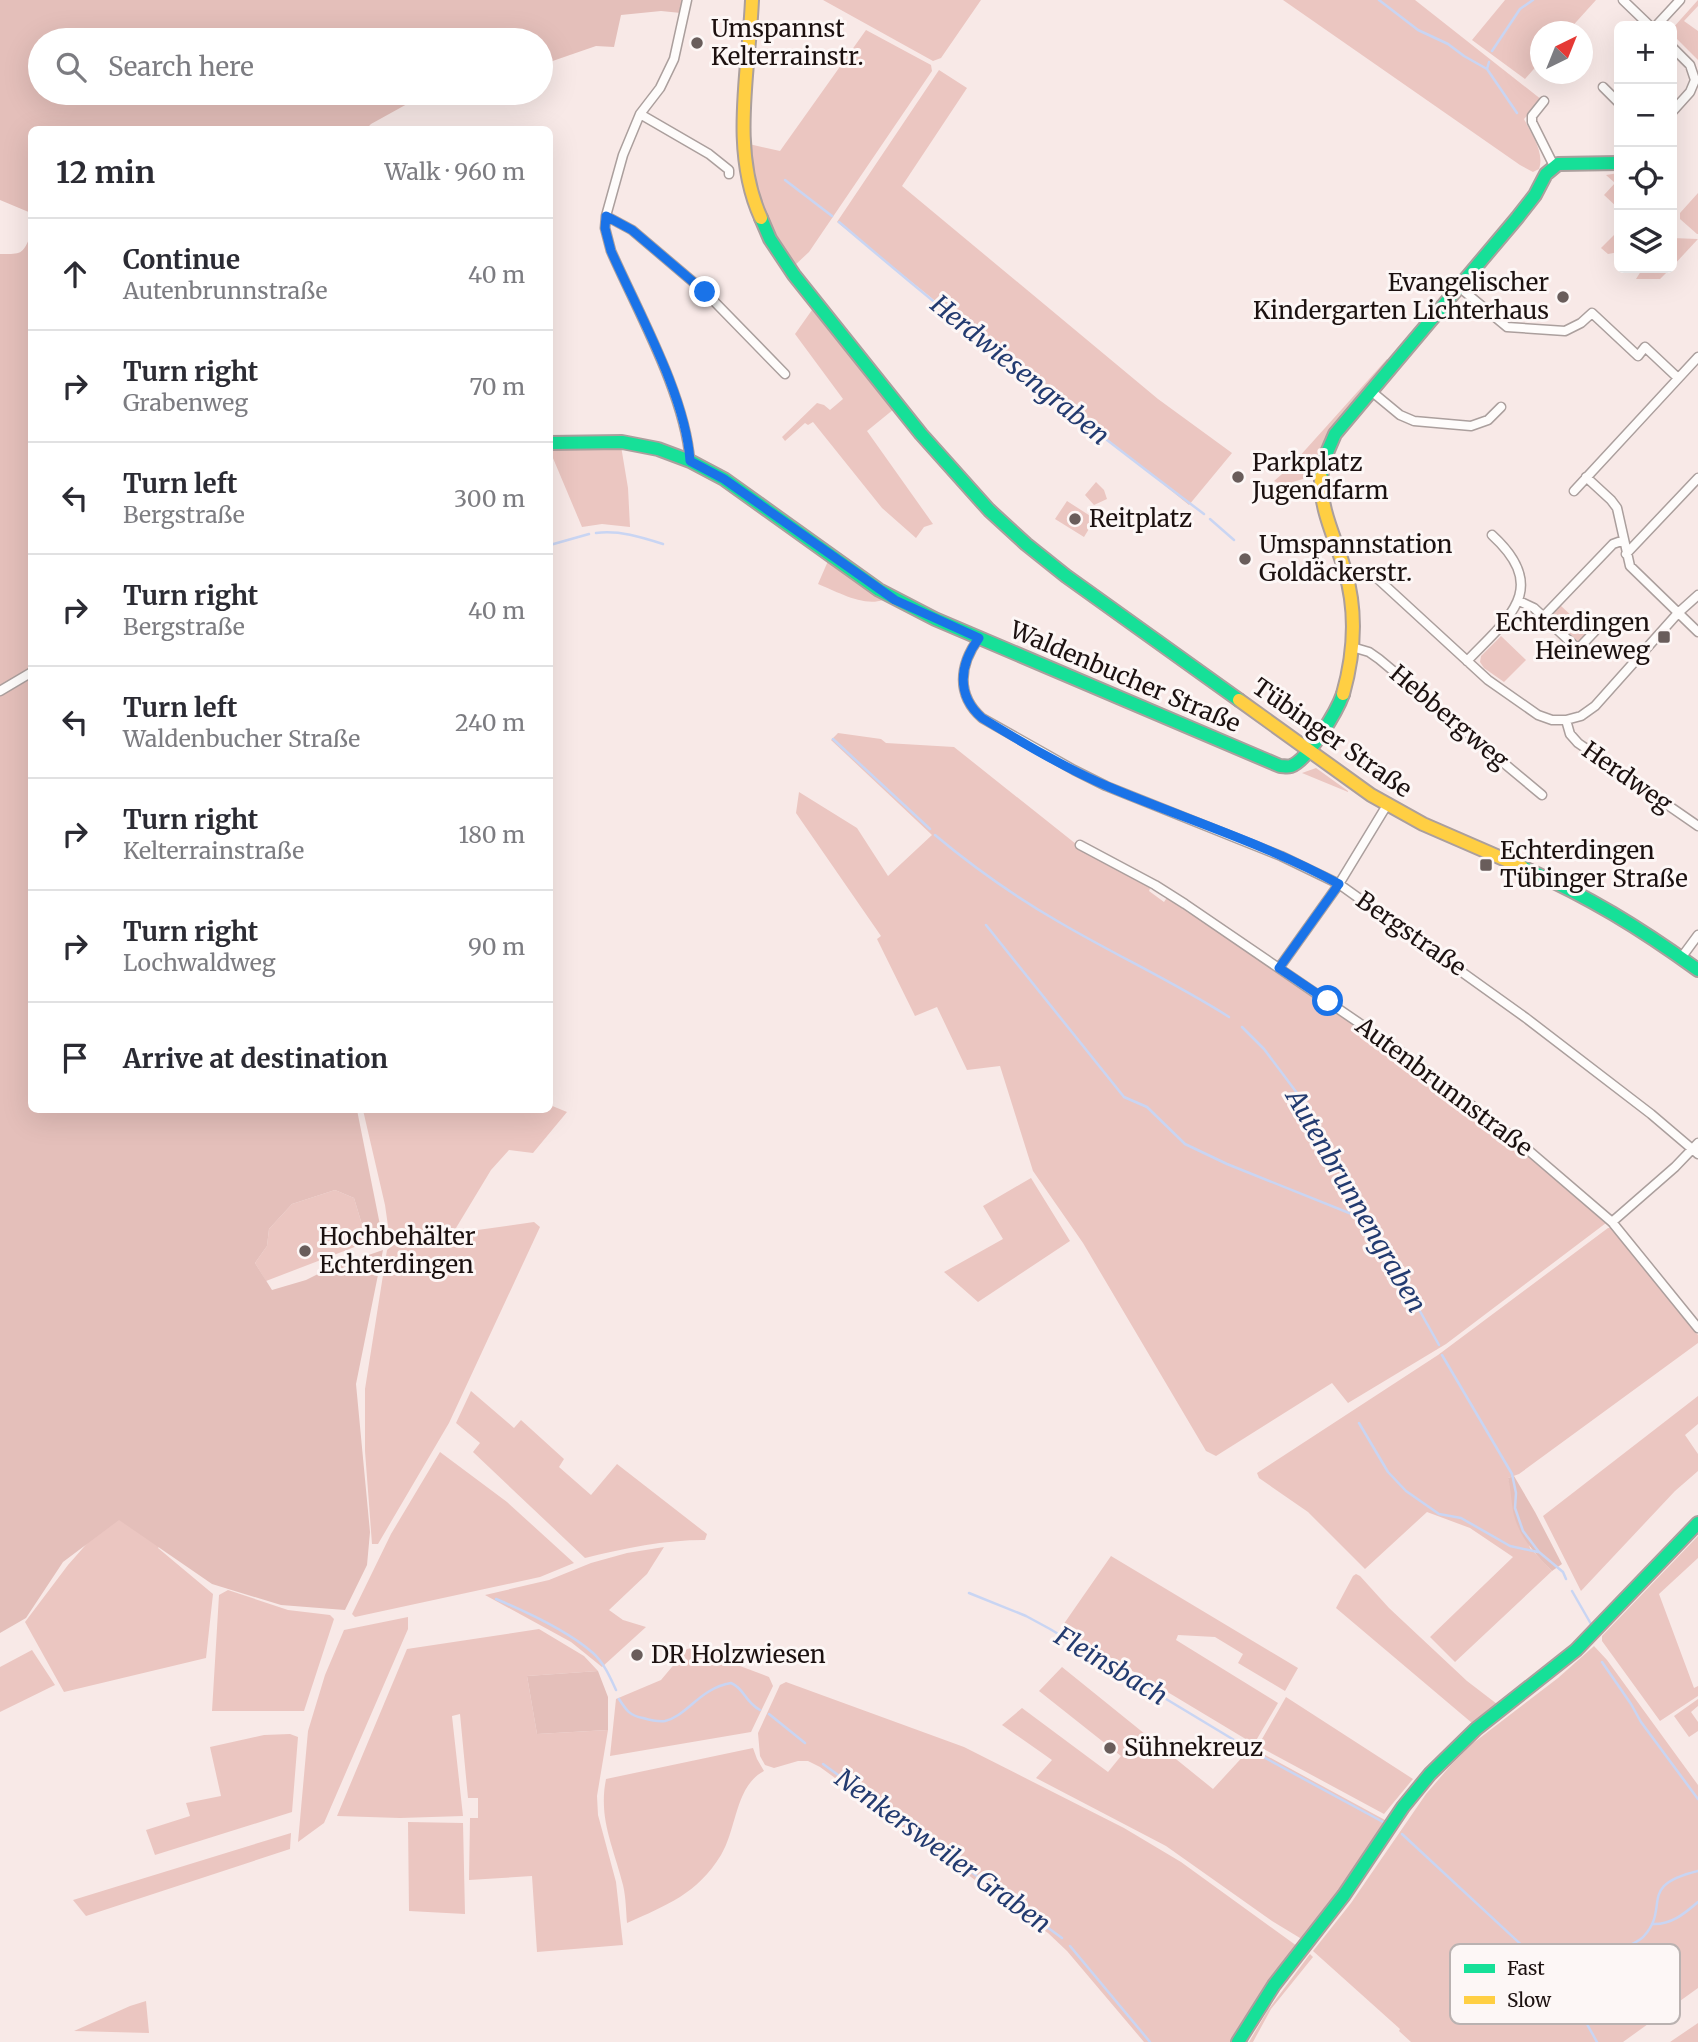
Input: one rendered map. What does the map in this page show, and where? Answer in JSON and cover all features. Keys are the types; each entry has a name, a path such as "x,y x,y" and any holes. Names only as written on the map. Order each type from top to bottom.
{"street":[{"path":"687,0 674,59 660,88 640,114 623,155 605,228 611,251 677,400 690,449 690,461"},
{"name":"Tübinger Straße","path":"752,0 743,118 743,154 752,196 772,241 794,275 958,479 1011,533 1066,576 1387,805 1424,825 1588,898 1624,919 1698,970"},
{"path":"1623,0 1647,21"},
{"path":"1658,21 1681,0"},
{"path":"1677,52 1690,65 1696,87 1677,107"},
{"path":"1603,87 1614,98"},
{"path":"1544,101 1532,116 1532,122 1554,166"},
{"path":"640,114 709,154 729,170 729,174"},
{"path":"1307,749 1338,708 1352,646 1346,576 1322,510 1320,480 1326,453 1335,435 1517,218 1554,166 1564,163 1614,163"},
{"path":"606,216 632,230 705,292 785,374"},
{"path":"1459,287 1507,327 1565,331 1581,323 1592,313 1638,355 1646,347 1678,378"},
{"path":"1574,491 1698,357"},
{"path":"1371,391 1400,415 1414,421 1471,426 1488,420 1502,407"},
{"name":"Waldenbucher Straße","path":"553,443 622,443 658,449 690,461 724,479 895,600 1280,766 1294,765 1307,749"},
{"path":"1586,477 1617,508 1630,566 1698,632"},
{"path":"1626,554 1698,478"},
{"path":"1467,661 1510,615 1521,594 1515,561 1492,534"},
{"path":"1543,617 1613,544 1624,540"},
{"path":"1346,576 1361,574 1377,579 1496,687 1538,715 1552,720 1581,716 1595,706 1678,613 1698,595"},
{"path":"1519,601 1534,608 1578,649 1595,631"},
{"name":"Bergstraße","path":"979,638 968,653 964,687 966,700 982,718 1106,786 1281,856 1339,884 1517,1010 1696,1149"},
{"name":"Hebbergweg","path":"1352,646 1379,659 1542,795"},
{"path":"0,691 28,674"},
{"name":"Herdweg","path":"1566,720 1570,733 1578,743 1698,827"},
{"path":"1279,968 1339,884 1387,805"},
{"name":"Autenbrunnstraße","path":"1080,845 1155,885 1443,1081 1612,1222 1698,1328"},
{"path":"1681,958 1698,935"},
{"path":"1612,1222 1696,1149"},
{"path":"1238,2042 1270,1991 1344,1896 1421,1785 1443,1759 1468,1735 1546,1676 1591,1635 1698,1523"}],"shaded area":[{"path":"0,0 684,0 681,13 661,11 621,15 614,47 596,46 553,61 553,28 28,28 28,105 405,105 369,126 28,126 28,212 0,200"},
{"path":"823,0 981,0 941,58 933,61"},
{"path":"1283,0 1415,0 1542,100 1524,119 1539,150 1539,169 1533,172 1520,165"},
{"path":"1505,0 1596,0 1577,21 1530,21 1530,73 1525,79 1472,40"},
{"path":"1698,0 1698,6 1684,21 1698,31 1698,60 1677,39 1677,23"},
{"path":"866,30 931,65 932,71 809,252 794,266 765,218 752,179 749,144 780,151"},
{"path":"939,70 967,88 902,186 1158,399 1232,453 1189,505 837,222"},
{"path":"1614,174 1614,182 1606,175"},
{"path":"1614,184 1614,204 1604,195"},
{"path":"1698,193 1697,234 1680,219 1680,213"},
{"path":"1614,235 1614,253 1608,254 1601,248"},
{"path":"1677,238 1698,239 1677,262"},
{"path":"28,240 28,1113 358,1113 381,1230 366,1238 354,1198 335,1190 292,1204 269,1229 267,1246 255,1263 272,1290 306,1280 328,1269 383,1250 356,1384 370,1532 367,1565 345,1610 281,1605 212,1584 119,1520 63,1562 26,1618 0,1633 0,254 20,252"},
{"path":"1640,273 1666,273 1660,279 1636,279"},
{"path":"812,310 894,409 867,431 933,524 924,527 916,538 882,508 813,422 808,425 805,423 785,441 782,437 817,403 830,410 843,399 795,334"},
{"path":"1387,359 1389,361 1330,432 1317,475 1282,485 1274,481 1289,468"},
{"path":"553,445 621,446 628,488 630,527 602,524 582,527 553,458"},
{"path":"1096,482 1104,490 1107,499 1094,505 1085,495"},
{"name":"Reitplatz","path":"1067,501 1095,519 1084,537 1055,519"},
{"path":"828,561 883,600 858,600 818,584"},
{"path":"1560,605 1588,631 1578,642 1550,616"},
{"path":"1501,636 1526,660 1504,682 1480,662 1481,656"},
{"path":"838,733 881,739 886,743 954,747 1081,848 1151,886 1149,891 1164,902 1168,896 1398,1053 1546,1169 1606,1223 1446,1344 1348,1403 1332,1383 1216,1456 1206,1451 1083,1243 1033,1171 1000,1066 967,1070 937,1007 915,1016 877,939 881,936 796,813 799,792 857,828 888,876 932,835 831,740"},
{"path":"1316,768 1348,791 1348,792 1302,773"},
{"path":"553,1106 567,1112 533,1153 509,1150 491,1170 456,1228 395,1238 389,1233 364,1113 553,1113"},
{"path":"1031,1178 1070,1241 978,1302 944,1272 1003,1239 983,1206"},
{"path":"335,1190 354,1198 366,1238 365,1243 266,1281 255,1263 267,1246 269,1229 292,1204"},
{"path":"534,1222 540,1227 449,1423 378,1544 372,1544 365,1451 365,1389 387,1250 393,1245 456,1233"},
{"path":"1608,1228 1612,1228 1698,1335 1698,1343 1519,1474 1508,1478 1530,1548 1552,1571 1455,1662 1430,1637 1513,1557 1470,1528 1427,1512 1365,1569 1308,1512 1259,1478 1257,1473 1438,1355"},
{"path":"471,1391 514,1428 521,1420 564,1459 559,1467 591,1495 617,1464 707,1534 705,1540 645,1545 585,1558 473,1452 480,1443 456,1423"},
{"path":"1698,1396 1698,1424 1685,1435 1698,1454 1698,1471 1675,1491 1581,1591 1543,1516"},
{"path":"440,1452 507,1502 574,1563 540,1577 355,1617 352,1614 391,1534"},
{"path":"1514,1476 1562,1564 1552,1571 1528,1544 1515,1520 1508,1478"},
{"path":"120,1506 162,1543 158,1548 213,1594 206,1658 64,1692 25,1622 68,1565"},
{"path":"1698,1536 1698,1558 1659,1594 1694,1688 1698,1686 1698,1696 1660,1721 1602,1641 1602,1636"},
{"path":"664,1547 647,1574 609,1610 623,1620 646,1627 602,1667 571,1642 485,1595 549,1580 591,1563 627,1553"},
{"path":"1111,1556 1298,1668 1285,1691 1238,1663 1243,1654 1215,1637 1178,1635 1176,1640 1278,1703 1254,1744 1061,1628"},
{"path":"1356,1574 1467,1681 1497,1704 1472,1723 1336,1608"},
{"path":"228,1590 288,1610 330,1615 334,1619 304,1711 212,1711 219,1595"},
{"path":"408,1617 408,1629 324,1823 298,1842 308,1731 325,1675 344,1630"},
{"path":"539,1629 584,1656 598,1671 527,1676 537,1734 608,1730 597,1796 598,1815 616,1882 623,1945 537,1952 532,1876 469,1880 470,1818 478,1818 478,1798 468,1798 460,1714 452,1716 463,1816 337,1816 407,1649"},
{"path":"1594,1646 1698,1785 1698,1988 1680,2001 1680,1944 1450,1944 1450,2024 1648,2024 1623,2042 1411,2042 1313,1951 1351,1903 1426,1794 1451,1765 1472,1744 1558,1678"},
{"path":"692,1648 769,1677 773,1686 751,1732 610,1756 616,1699 661,1680 687,1649"},
{"path":"32,1650 55,1685 0,1712 0,1667"},
{"path":"1062,1667 1213,1789 1248,1751 1256,1750 1385,1820 1386,1826 1305,1938 1300,1938 1272,1921 1166,1846 1036,1778 1052,1760 1002,1725 1022,1708 1108,1772 1121,1756 1039,1691"},
{"path":"598,1671 608,1697 608,1730 537,1734 527,1676"},
{"path":"786,1682 964,1747 1124,1828 1181,1862 1297,1946 1234,2042 1144,2042 1067,1951 1048,1933 820,1767 808,1761 774,1768 765,1765 760,1756 758,1733 780,1685"},
{"path":"1286,1697 1413,1779 1384,1814 1258,1746"},
{"path":"1698,1699 1698,1706 1691,1712 1698,1722 1698,1731 1689,1737 1674,1716"},
{"path":"290,1734 298,1737 292,1812 155,1855 146,1830 190,1816 186,1803 221,1796 210,1747 264,1735"},
{"path":"753,1748 764,1771 747,1787 726,1845 712,1868 702,1880 680,1897 627,1923 623,1885 605,1820 606,1779"},
{"path":"408,1822 463,1823 465,1914 409,1911"},
{"path":"291,1833 290,1849 86,1916 73,1900"},
{"path":"1310,1954 1313,1957 1271,2009 1253,2042 1249,2042 1268,2010"},
{"path":"146,2001 149,2033 74,2031 130,2006"},
{"path":"1698,2023 1698,2042 1670,2042"}],"waterway":[{"path":"1379,0 1418,30 1448,44 1487,69"},
{"path":"1492,51 1520,9 1533,0"},
{"path":"1489,62 1487,69 1517,113"},
{"name":"Herdwiesengraben","path":"785,180 832,216"},
{"name":"Herdwiesengraben","path":"839,222 1019,371 1204,514"},
{"name":"Herdwiesengraben","path":"1210,519 1234,540"},
{"path":"596,533 622,533 663,544"},
{"path":"553,544 589,534"},
{"name":"Autenbrunnengraben","path":"833,739 930,829"},
{"name":"Autenbrunnengraben","path":"935,835 980,870 1043,912 1229,1017"},
{"path":"986,925 1124,1097 1147,1107 1185,1144 1227,1164 1369,1221"},
{"name":"Autenbrunnengraben","path":"1242,1027 1264,1049 1297,1093 1439,1345"},
{"name":"Autenbrunnengraben","path":"1442,1355 1512,1474 1516,1493 1515,1508 1523,1531 1539,1552 1563,1572 1566,1579"},
{"path":"1359,1423 1388,1472 1406,1491 1439,1514 1461,1518 1510,1546 1538,1552"},
{"name":"Autenbrunnengraben","path":"1572,1591 1591,1624"},
{"name":"Fleinsbach","path":"969,1593 1026,1616 1050,1629 1249,1749"},
{"name":"Nenkersweiler Graben","path":"496,1599 546,1622 583,1645 600,1661 616,1690"},
{"name":"Autenbrunnengraben","path":"1602,1662 1641,1722 1698,1799"},
{"name":"Nenkersweiler Graben","path":"619,1699 635,1716 665,1721 680,1714 711,1690 731,1683 760,1710"},
{"name":"Nenkersweiler Graben","path":"769,1714 805,1743"},
{"name":"Fleinsbach","path":"1256,1753 1383,1822"},
{"name":"Nenkersweiler Graben","path":"823,1764 1062,1938"},
{"name":"Fleinsbach","path":"1402,1834 1520,1944"},
{"name":"Autenbrunnengraben","path":"1632,1944 1642,1938 1652,1925 1658,1898 1667,1883 1698,1871"},
{"path":"1652,1924 1671,1921 1698,1902"},
{"name":"Nenkersweiler Graben","path":"1070,1946 1150,2042"},
{"name":"Fleinsbach","path":"1587,2024 1597,2042"}],"traffic: fast":[{"path":"1321,477 1335,434 1517,218 1535,195 1546,174 1558,164 1614,163"},
{"path":"761,218 770,239 794,275 921,434 989,510 1066,576 1239,700"},
{"path":"553,443 622,442 658,449 690,461 724,479 879,590 935,619 1280,766 1291,766 1305,755 1335,712 1343,694"},
{"path":"1522,867 1613,914 1698,970"},
{"path":"1238,2042 1274,1985 1344,1895 1403,1807 1430,1774 1476,1729 1576,1650 1698,1523"}],"traffic: slow":[{"path":"752,0 745,82 744,138 746,165 761,218"},
{"path":"1321,477 1323,502 1349,586 1353,617 1350,664 1343,694"},
{"path":"1239,700 1371,795 1423,824 1522,867"}],"place":[{"name":"Umspannst Kelterrainstr.","path":"697,43"},
{"name":"Evangelischer Kindergarten Lichterhaus","path":"1563,297"},
{"name":"Parkplatz Jugendfarm","path":"1238,477"},
{"name":"Reitplatz","path":"1075,519"},
{"name":"Umspannstation Goldäckerstr.","path":"1245,559"},
{"name":"Echterdingen Heineweg","path":"1664,637"},
{"name":"Echterdingen Tübinger Straße","path":"1486,865"},
{"name":"Hochbehälter Echterdingen","path":"305,1251"},
{"name":"DR Holzwiesen","path":"637,1655"},
{"name":"Sühnekreuz","path":"1110,1748"}],"route":[{"path":"705,292 632,230 606,216 605,228 611,251 677,400 690,449 690,461 724,479 895,600 979,638 968,653 964,687 966,700 982,718 1021,742 1106,786 1281,856 1339,884 1279,968 1328,1001"}]}
